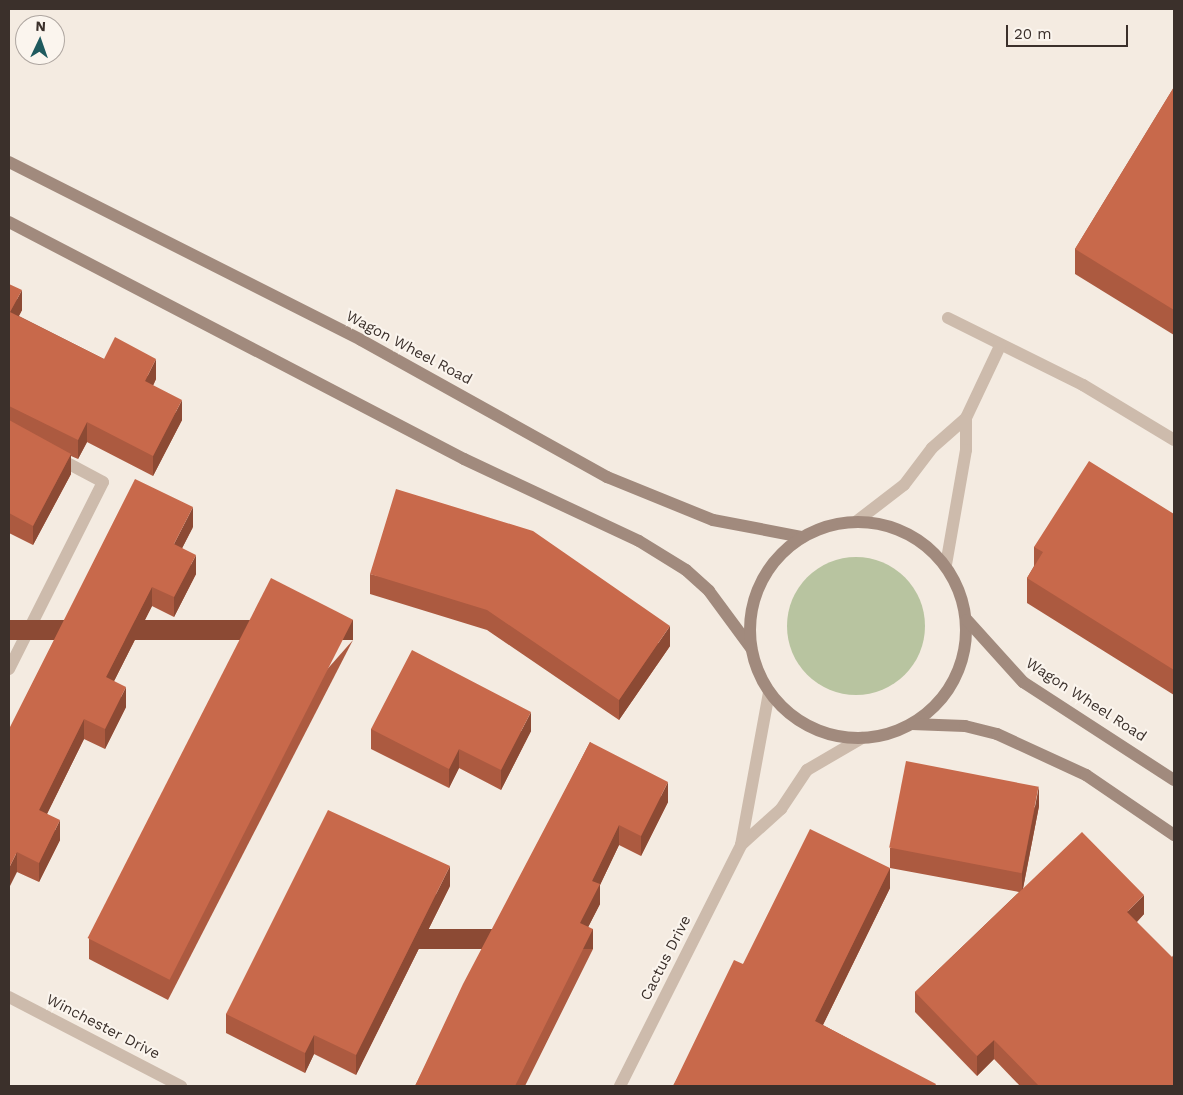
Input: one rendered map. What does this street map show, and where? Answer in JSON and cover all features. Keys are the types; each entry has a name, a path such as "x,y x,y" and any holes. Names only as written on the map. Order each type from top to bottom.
{"street":[{"name":"Wagon Wheel Road","path":"9,162 362,340 607,477 713,520 802,537"},
{"path":"9,222 464,460 639,541 686,570 709,591 751,648 769,693 795,718 826,733 862,738 912,724 965,726 997,734 1086,775 1174,835"},
{"path":"948,318 1000,346 1083,386 1174,440"},
{"path":"857,521 904,485 932,448 966,418 1000,346"},
{"path":"946,565 966,450 966,418"},
{"path":"9,668 103,482 43,450"},
{"path":"751,648 750,616 759,584 778,557 802,537 829,525 857,521 898,530 921,542 946,565 960,591 966,620 965,651 955,680 937,705 912,724"},
{"name":"Wagon Wheel Road","path":"966,620 1023,682 1174,780"},
{"name":"Cactus Drive","path":"620,1086 741,845 769,693"},
{"name":"Cactus Drive","path":"741,845 781,809 807,770 862,738"},
{"name":"Winchester Drive","path":"9,997 182,1086"}],"green space":[{"path":"856,557 882,562 905,577 920,600 925,626 920,652 905,675 882,690 856,695 830,690 807,675 792,652 787,626 792,600 807,577 830,562"}],"building":[{"path":"1174,87 1174,310 1075,249"},
{"path":"9,284 22,290 10,312 104,359 115,337 156,359 145,381 182,400 153,456 87,422 78,440 9,406"},
{"path":"9,420 71,454 33,526 9,513"},
{"path":"1089,461 1174,514 1174,670 1027,578 1043,552 1034,547"},
{"path":"135,479 193,507 174,544 196,555 174,597 152,587 106,677 126,687 105,729 84,719 39,810 60,820 39,863 17,852 9,868 9,729"},
{"path":"396,489 533,531 670,626 619,700 487,610 370,574"},
{"path":"271,578 353,620 170,980 88,938"},
{"path":"412,650 531,712 501,770 459,749 449,769 371,729"},
{"path":"590,742 668,782 641,836 619,825 592,881 600,884 580,923 593,929 515,1086 415,1086 463,984"},
{"path":"906,761 1039,787 1022,873 889,847"},
{"path":"328,810 450,866 356,1055 314,1035 305,1053 226,1014"},
{"path":"810,829 890,868 815,1021 936,1084 935,1086 673,1086 734,960 743,964"},
{"path":"1082,832 1144,895 1127,912 1172,957 1174,954 1174,1086 1039,1086 994,1040 977,1056 915,992"}]}
